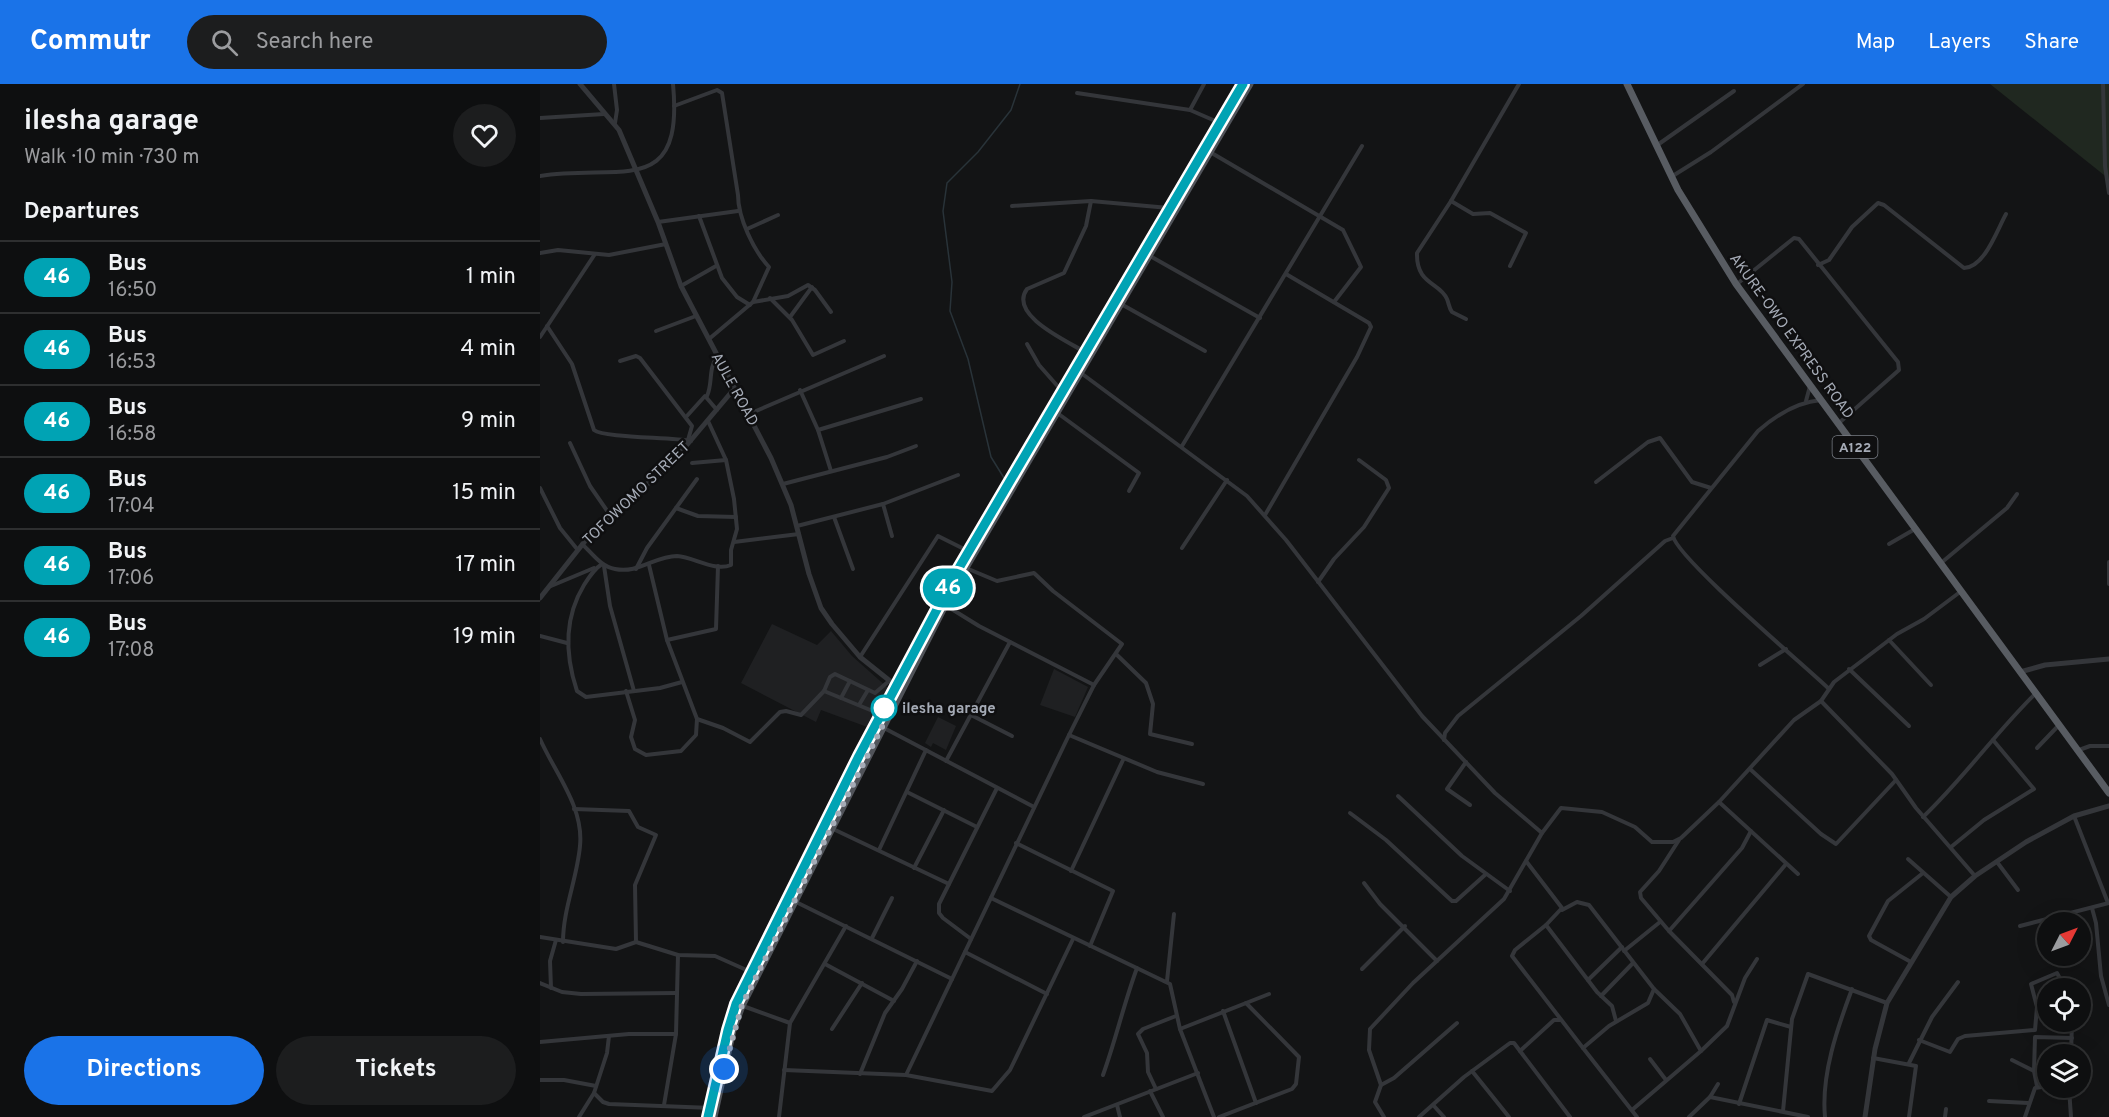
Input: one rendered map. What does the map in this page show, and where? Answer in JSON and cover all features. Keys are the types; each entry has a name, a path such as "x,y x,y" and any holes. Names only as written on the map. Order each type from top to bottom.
{"highway":[{"name":"AKURE-OWO EXPRESS ROAD","path":"1626,84 1670,177 1736,284 2109,793"}],"main road":[{"path":"1053,411 1061,390 1172,209 1244,85"},
{"path":"714,1117 712,1108 731,1016 751,972 786,909 794,901 834,814 966,568 982,533 1053,411 1080,372 1150,255 1172,209 1213,152 1244,85"},
{"path":"708,1117 742,1005 786,909 881,715 892,683 968,551 982,533"}],"street":[{"name":"AULE ROAD","path":"580,84 604,114 615,123 658,222 681,286 749,414 783,484 797,526 811,582 821,608 860,657 892,683"},
{"path":"614,84 617,110 615,123"},
{"path":"540,176 637,171 650,166 666,152 673,128 673,84"},
{"path":"1190,110 1204,84"},
{"path":"1466,319 1452,312 1446,297 1428,283 1417,256 1519,84"},
{"path":"1670,177 1711,152 1803,84"},
{"path":"2103,84 2107,119 2109,193"},
{"path":"674,106 717,90 722,93 738,195 738,212 757,248 758,255 769,267 752,303"},
{"path":"1655,146 1734,91"},
{"path":"1077,93 1190,110 1220,123"},
{"path":"540,118 604,114"},
{"path":"1182,446 1362,146"},
{"path":"1213,152 1346,232 1361,265 1334,302"},
{"path":"1012,206 1091,201 1172,209"},
{"path":"1085,352 1032,319 1024,305 1023,297 1027,289 1064,273 1086,226 1091,201"},
{"path":"1451,201 1473,214 1491,213 1526,233 1510,266"},
{"path":"1817,265 1829,261 1852,226 1878,203 1884,205 1964,268 1973,267 1982,258 2006,214"},
{"path":"658,222 738,212"},
{"path":"747,230 778,215"},
{"path":"699,216 717,257 716,266 732,293 752,303"},
{"path":"1736,284 1794,238 1799,239 1817,265 1900,367 1838,424"},
{"path":"540,253 558,250 618,254 666,244"},
{"path":"540,337 595,254"},
{"path":"1150,255 1260,318"},
{"path":"681,286 716,266"},
{"path":"1265,515 1357,357 1371,327 1370,323 1286,274"},
{"path":"708,340 752,303 770,297 788,296 808,285 831,312"},
{"path":"790,317 812,287"},
{"path":"770,297 780,311 790,317 814,356 844,341"},
{"path":"1121,304 1205,351"},
{"path":"656,331 696,316"},
{"path":"547,326 572,364 594,430 607,436 638,435 690,440 693,428 639,357 621,361"},
{"path":"1027,344 1040,365 1061,390"},
{"path":"749,414 800,390 884,356"},
{"path":"686,417 707,396 711,386 711,368 717,357"},
{"path":"1080,372 1227,480 1265,515 1444,740 1542,833"},
{"path":"1806,401 1810,387"},
{"name":"TOFOWOMO STREET","path":"543,591 610,515 652,481 708,421 734,388"},
{"path":"800,390 818,430 831,471"},
{"path":"707,396 717,410"},
{"path":"818,430 921,399"},
{"path":"1821,400 1806,401 1769,421 1758,431 1675,531 1673,538 1694,564 1828,688"},
{"path":"1053,411 1139,473 1140,476 1129,491"},
{"path":"540,491 560,528 603,565 614,569 635,569 674,556 718,566 731,565 731,550 737,534 736,517 726,460 708,421"},
{"path":"1596,482 1655,438 1662,439 1692,482 1711,488"},
{"path":"570,443 590,486 610,515"},
{"path":"783,484 916,446"},
{"path":"692,463 726,460"},
{"path":"1318,582 1334,559 1364,527 1389,488 1386,480 1359,460"},
{"path":"797,526 883,504 958,475"},
{"path":"635,569 647,548 697,479"},
{"path":"1182,548 1227,480"},
{"path":"1940,563 2007,508 2017,494"},
{"path":"883,504 892,536"},
{"path":"676,508 698,516 736,517"},
{"path":"834,517 853,569"},
{"path":"1889,544 1915,529"},
{"path":"734,542 799,534"},
{"path":"860,657 938,536 968,551"},
{"path":"1444,740 1445,733 1463,712 1581,616 1665,541 1673,538"},
{"path":"2109,562 2109,584"},
{"path":"543,591 603,565"},
{"path":"603,565 610,606 634,690"},
{"path":"626,691 635,720 632,740 635,749 642,754 680,752 696,735 697,718 667,640 649,565"},
{"path":"667,640 716,629 718,566"},
{"path":"596,568 573,605 567,643 576,688 580,694 586,697 682,682"},
{"path":"906,1075 1069,735 1094,686 1122,644 1121,640 1053,591 1034,573 997,581 966,568"},
{"path":"1734,1002 1732,995 1660,922 1640,892 1659,871 1681,838 1719,802 1794,720 1821,701 1828,688 1849,669 1889,640 1924,619 1961,591"},
{"path":"945,605 1094,686"},
{"path":"540,636 567,643"},
{"path":"1889,640 1931,685"},
{"path":"946,761 1010,642"},
{"path":"1760,665 1786,649"},
{"path":"1116,654 1146,683 1153,704 1150,734 1191,744"},
{"path":"2020,672 2045,665 2109,660"},
{"path":"1849,669 1909,726"},
{"path":"697,718 750,742 780,712 801,716 824,691 832,675 837,675 877,693 892,683"},
{"path":"841,698 850,681"},
{"path":"859,705 868,690"},
{"path":"824,691 881,715"},
{"path":"1923,817 1993,740 2003,725 2036,693"},
{"path":"1821,701 1896,780 1923,817 1975,876"},
{"path":"971,715 1012,736"},
{"path":"2037,748 2059,724"},
{"path":"882,727 1034,807"},
{"path":"1069,735 1123,760 1203,784"},
{"path":"540,740 567,790 574,809 580,845 563,922 562,942"},
{"path":"1951,847 1984,820 2034,789 1993,740"},
{"path":"2078,750 2095,745 2109,746"},
{"path":"879,850 926,750"},
{"path":"1071,871 1123,760"},
{"path":"1466,762 1447,789 1470,805"},
{"path":"1750,769 1821,834 1836,844 1896,780"},
{"path":"971,939 939,913 939,904 997,788"},
{"path":"907,792 977,827"},
{"path":"1398,796 1458,852 1510,891"},
{"path":"1719,802 1798,874"},
{"path":"1865,1117 1874,1058 1887,1003 1951,897 1975,876 2026,842 2074,816 2109,806"},
{"path":"1384,1117 1375,1102 1381,1084 1369,1050 1368,1034 1402,994 1491,913 1510,891 1542,833 1561,808 1602,812 1635,827 1652,842 1673,842 1681,838"},
{"path":"574,809 628,811 638,827 656,836 635,885 636,942"},
{"path":"914,868 944,810"},
{"path":"1350,813 1386,840 1452,901 1456,901 1486,874"},
{"path":"2020,926 2108,903 2074,816"},
{"path":"830,827 949,884"},
{"path":"1669,931 1742,848 1751,831"},
{"path":"1016,843 1113,891 1090,946"},
{"path":"1908,859 1951,897"},
{"path":"1526,861 1562,910"},
{"path":"1997,861 2018,890"},
{"path":"1702,964 1786,864"},
{"path":"1911,962 1871,940 1869,936 1888,901 1923,873"},
{"path":"1364,883 1380,904 1405,926 1437,961"},
{"path":"872,938 892,898"},
{"path":"991,898 1073,939 1167,981 1172,986 1180,1029 1214,1117"},
{"path":"794,901 952,979"},
{"path":"1637,1117 1512,956 1515,950 1562,910 1577,902 1586,903 1654,989 1680,1014 1701,1051"},
{"path":"2095,915 2098,906"},
{"path":"2092,908 2095,915 2098,961 2109,1002"},
{"path":"1167,981 1174,914"},
{"path":"1588,980 1623,949 1660,922"},
{"path":"1546,925 1601,996 1612,1006 1616,1021"},
{"path":"779,1117 790,1023 846,926"},
{"path":"1362,969 1405,926"},
{"path":"540,937 615,949 636,942 678,955 715,956 751,972"},
{"path":"784,1070 906,1075 992,1091 1010,1070 1073,939"},
{"path":"551,988 550,961 556,940"},
{"path":"965,952 1047,994"},
{"path":"664,1105 676,1034 678,955"},
{"path":"1632,1110 1727,1026 1734,1002 1740,996 1745,978 1757,959"},
{"path":"860,1074 881,1021 917,961"},
{"path":"1601,996 1633,963"},
{"path":"825,964 894,1000"},
{"path":"1103,1075 1119,1032 1125,1001 1137,968"},
{"path":"2045,978 2057,973 2060,978"},
{"path":"1783,1112 1793,1013 1808,974 1887,1003"},
{"path":"1919,1040 1950,1052 1958,1039 1965,1036 2036,1029 2037,1007 2031,984 2037,981"},
{"path":"1909,1062 1934,1014 1958,982"},
{"path":"540,983 551,988 581,994 677,993"},
{"path":"832,1029 862,983"},
{"path":"1583,1048 1616,1021 1648,1003 1654,989"},
{"path":"1825,1117 1823,1100 1827,1079 1836,1037 1852,989"},
{"path":"1180,1029 1269,994"},
{"path":"1219,1117 1256,1104 1295,1086 1299,1057 1246,1003"},
{"path":"742,1005 790,1023"},
{"path":"1223,1011 1256,1104"},
{"path":"1554,1013 1554,1020"},
{"path":"1156,1089 1148,1072 1147,1053 1138,1034 1143,1029 1176,1016"},
{"path":"1520,1051 1554,1020 1560,1020"},
{"path":"1739,1104 1767,1020 1791,1027"},
{"path":"1381,1084 1394,1078 1457,1023"},
{"path":"2072,1032 2072,1044"},
{"path":"540,1042 609,1036 676,1034"},
{"path":"579,1117 594,1093 607,1053 609,1036"},
{"path":"2025,1117 2028,1103 2037,1086 2034,1071 2036,1036 2072,1038"},
{"path":"1419,1117 1472,1071 1510,1043 1514,1043 1570,1117"},
{"path":"1874,1058 1909,1062 1917,1068 1909,1117"},
{"path":"1650,1059 1666,1080"},
{"path":"2012,1060 2023,1063 2034,1071"},
{"path":"1472,1071 1509,1117"},
{"path":"1084,1117 1198,1073"},
{"path":"540,1080 564,1080 596,1086"},
{"path":"1689,1117 1710,1097 1718,1084"},
{"path":"1150,1091 1162,1117"},
{"path":"594,1093 603,1102 609,1104 712,1108"},
{"path":"1710,1097 1808,1117"},
{"path":"2070,1098 2071,1117"},
{"path":"1989,1101 2010,1104 2028,1103"},
{"path":"1117,1105 1120,1117"},
{"path":"1434,1106 1444,1117"},
{"path":"1945,1117 1946,1109"}],"shaded area":[{"path":"1990,84 2109,84 2109,179"},
{"name":"ilesha garage","path":"772,624 817,645 831,631 852,656 888,688 870,728 821,710 816,722 741,683"},
{"path":"1054,669 1088,687 1075,717 1040,705"},
{"path":"938,717 956,726 946,750 933,743 931,747 925,743"}],"waterway":[{"path":"1004,478 991,457 968,359 950,311 952,282 943,211 947,183 978,152 1011,110 1020,84"}],"bus line":[{"name":"46","path":"708,1117 731,1016 736,1004 895,685 949,585 1050,409 1243,84"}],"place":[{"name":"ilesha garage","path":"884,708"}],"route":[{"path":"724,1069 736,1019 742,1005 889,713 884,708"}]}
